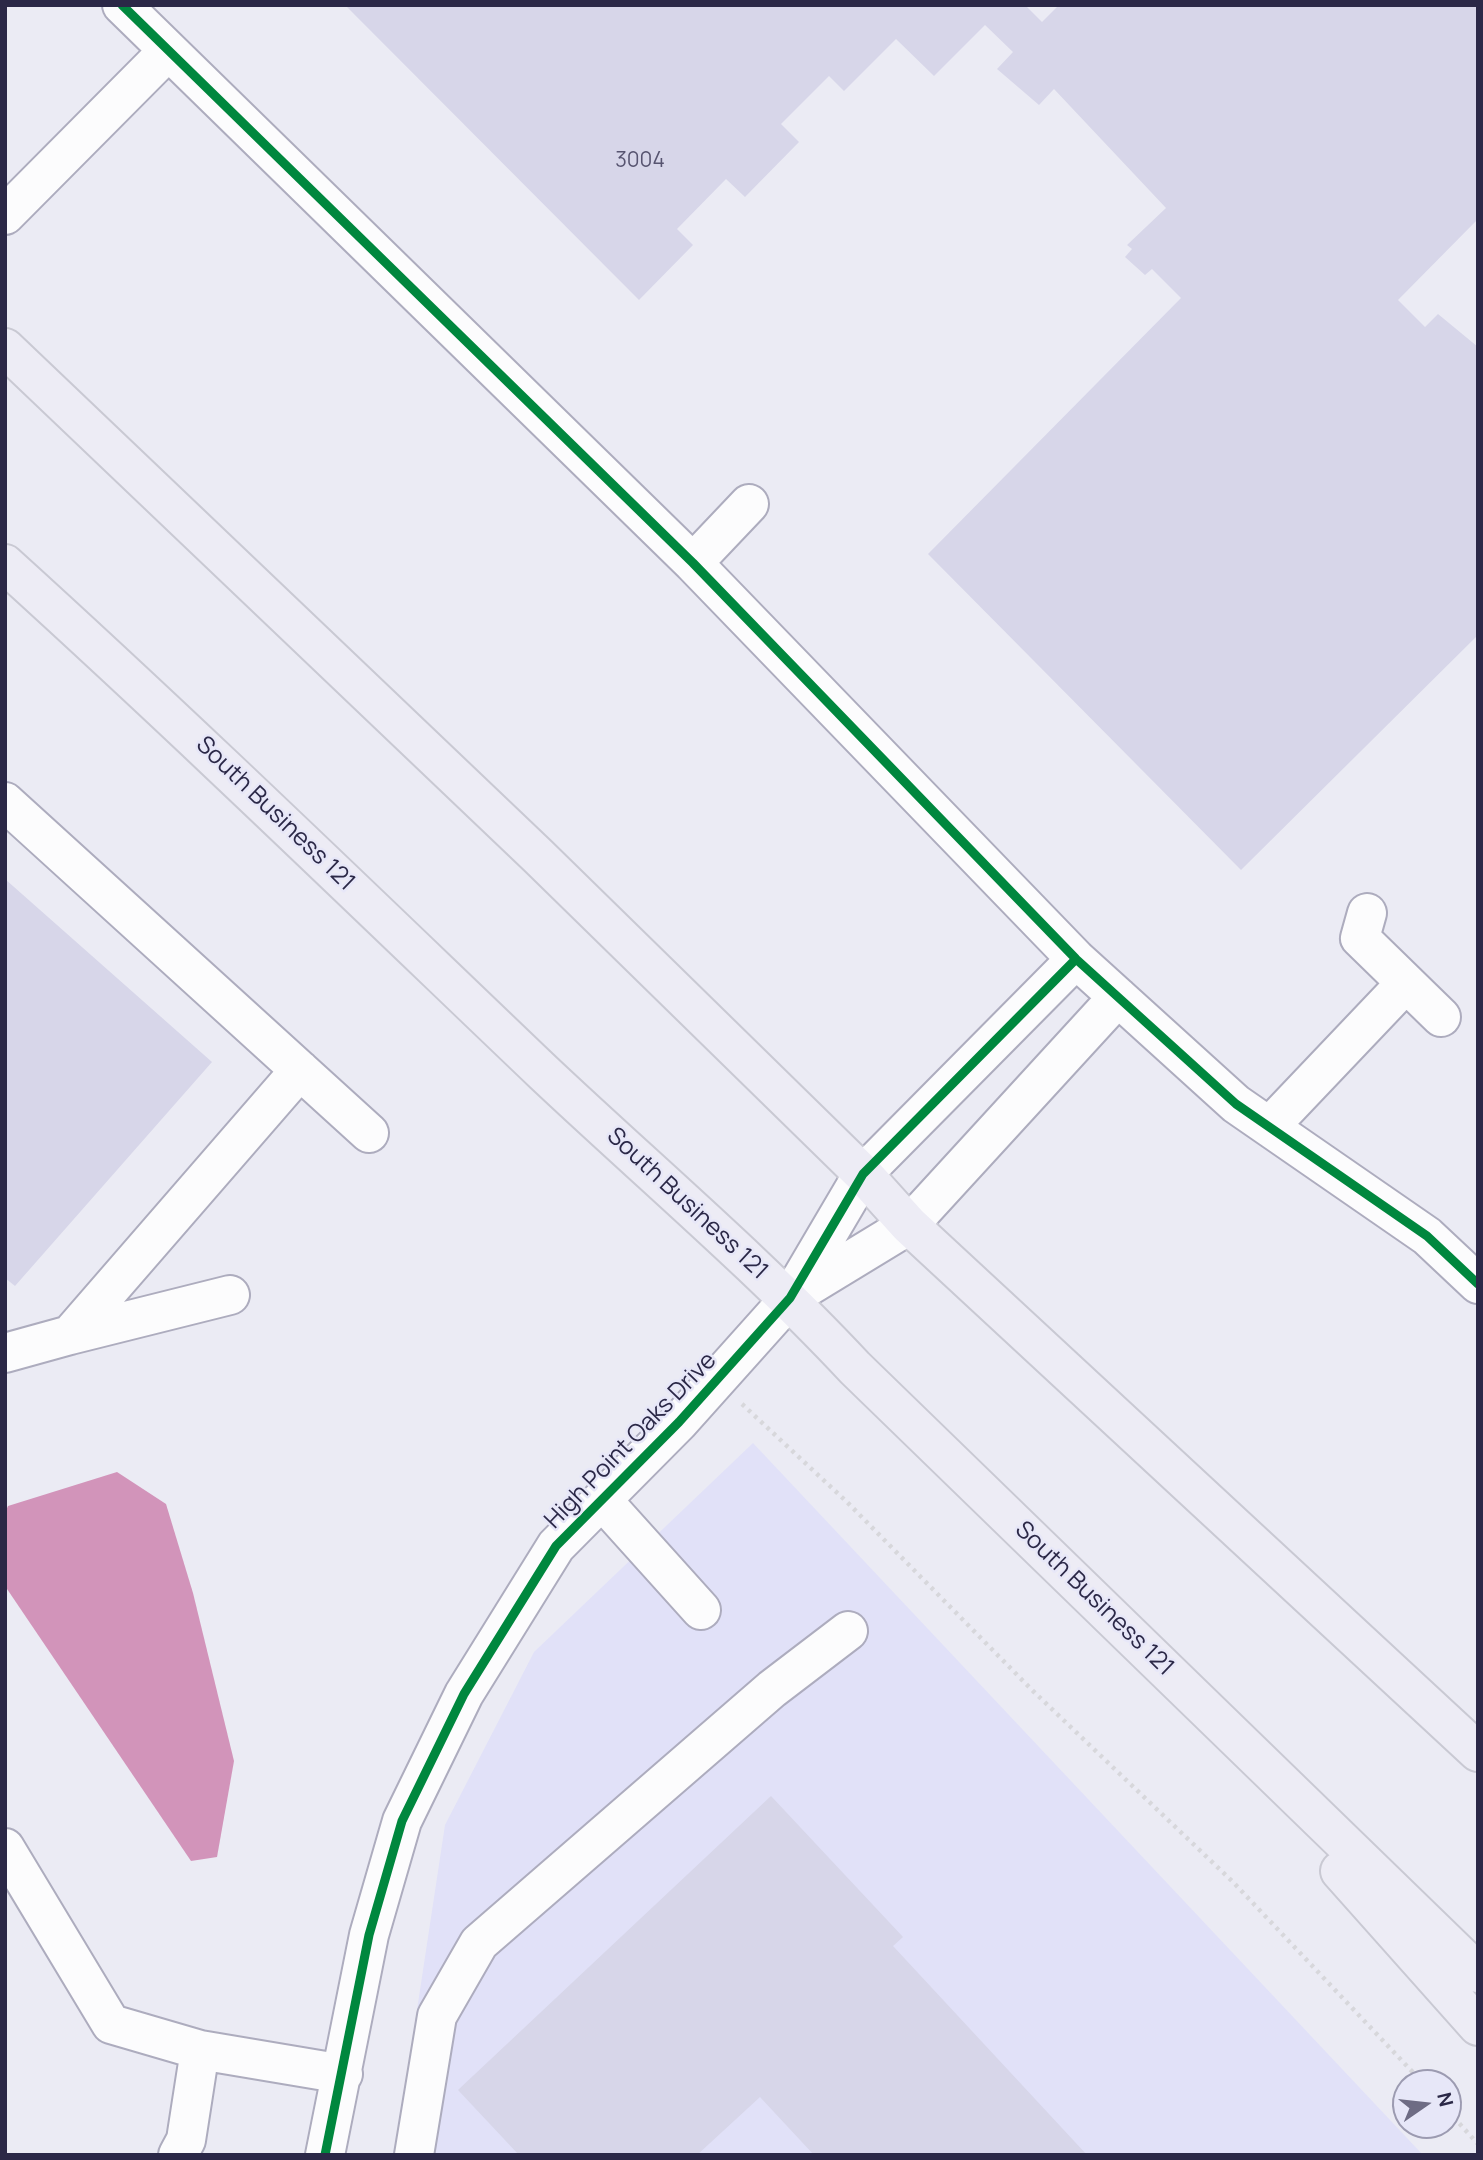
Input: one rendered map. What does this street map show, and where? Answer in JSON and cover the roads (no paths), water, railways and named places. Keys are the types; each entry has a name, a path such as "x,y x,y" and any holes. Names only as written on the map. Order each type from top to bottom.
{"main road":[{"path":"5,348 528,846 863,1174 909,1225 1478,1752"},
{"name":"South Business 121","path":"5,564 273,811 546,1074 790,1298 855,1368 1478,1973"},
{"path":"1170,1672 1185,1708 1244,1763 1478,2026"}],"street":[{"path":"122,5 167,52 693,563 1076,960 1236,1104 1427,1236 1478,1284"},
{"path":"5,215 167,52"},
{"path":"693,563 749,504"},
{"path":"5,802 369,1133"},
{"path":"1367,913 1360,937 1441,1017"},
{"name":"High Point Oaks Drive","path":"325,2155 369,1935 402,1821 464,1695 556,1546 718,1378 790,1298 863,1174 1076,960"},
{"path":"1270,1126 1405,984"},
{"name":"High Point Oaks Drive","path":"790,1298 909,1225 1118,997"},
{"path":"70,1335 300,1070"},
{"path":"5,1353 230,1294"},
{"path":"602,1500 701,1610"},
{"path":"414,2155 437,2015 479,1943 772,1689 848,1631"},
{"path":"5,1848 111,2024 200,2050 343,2074"},
{"path":"178,2155 186,2140 200,2050"}]}
